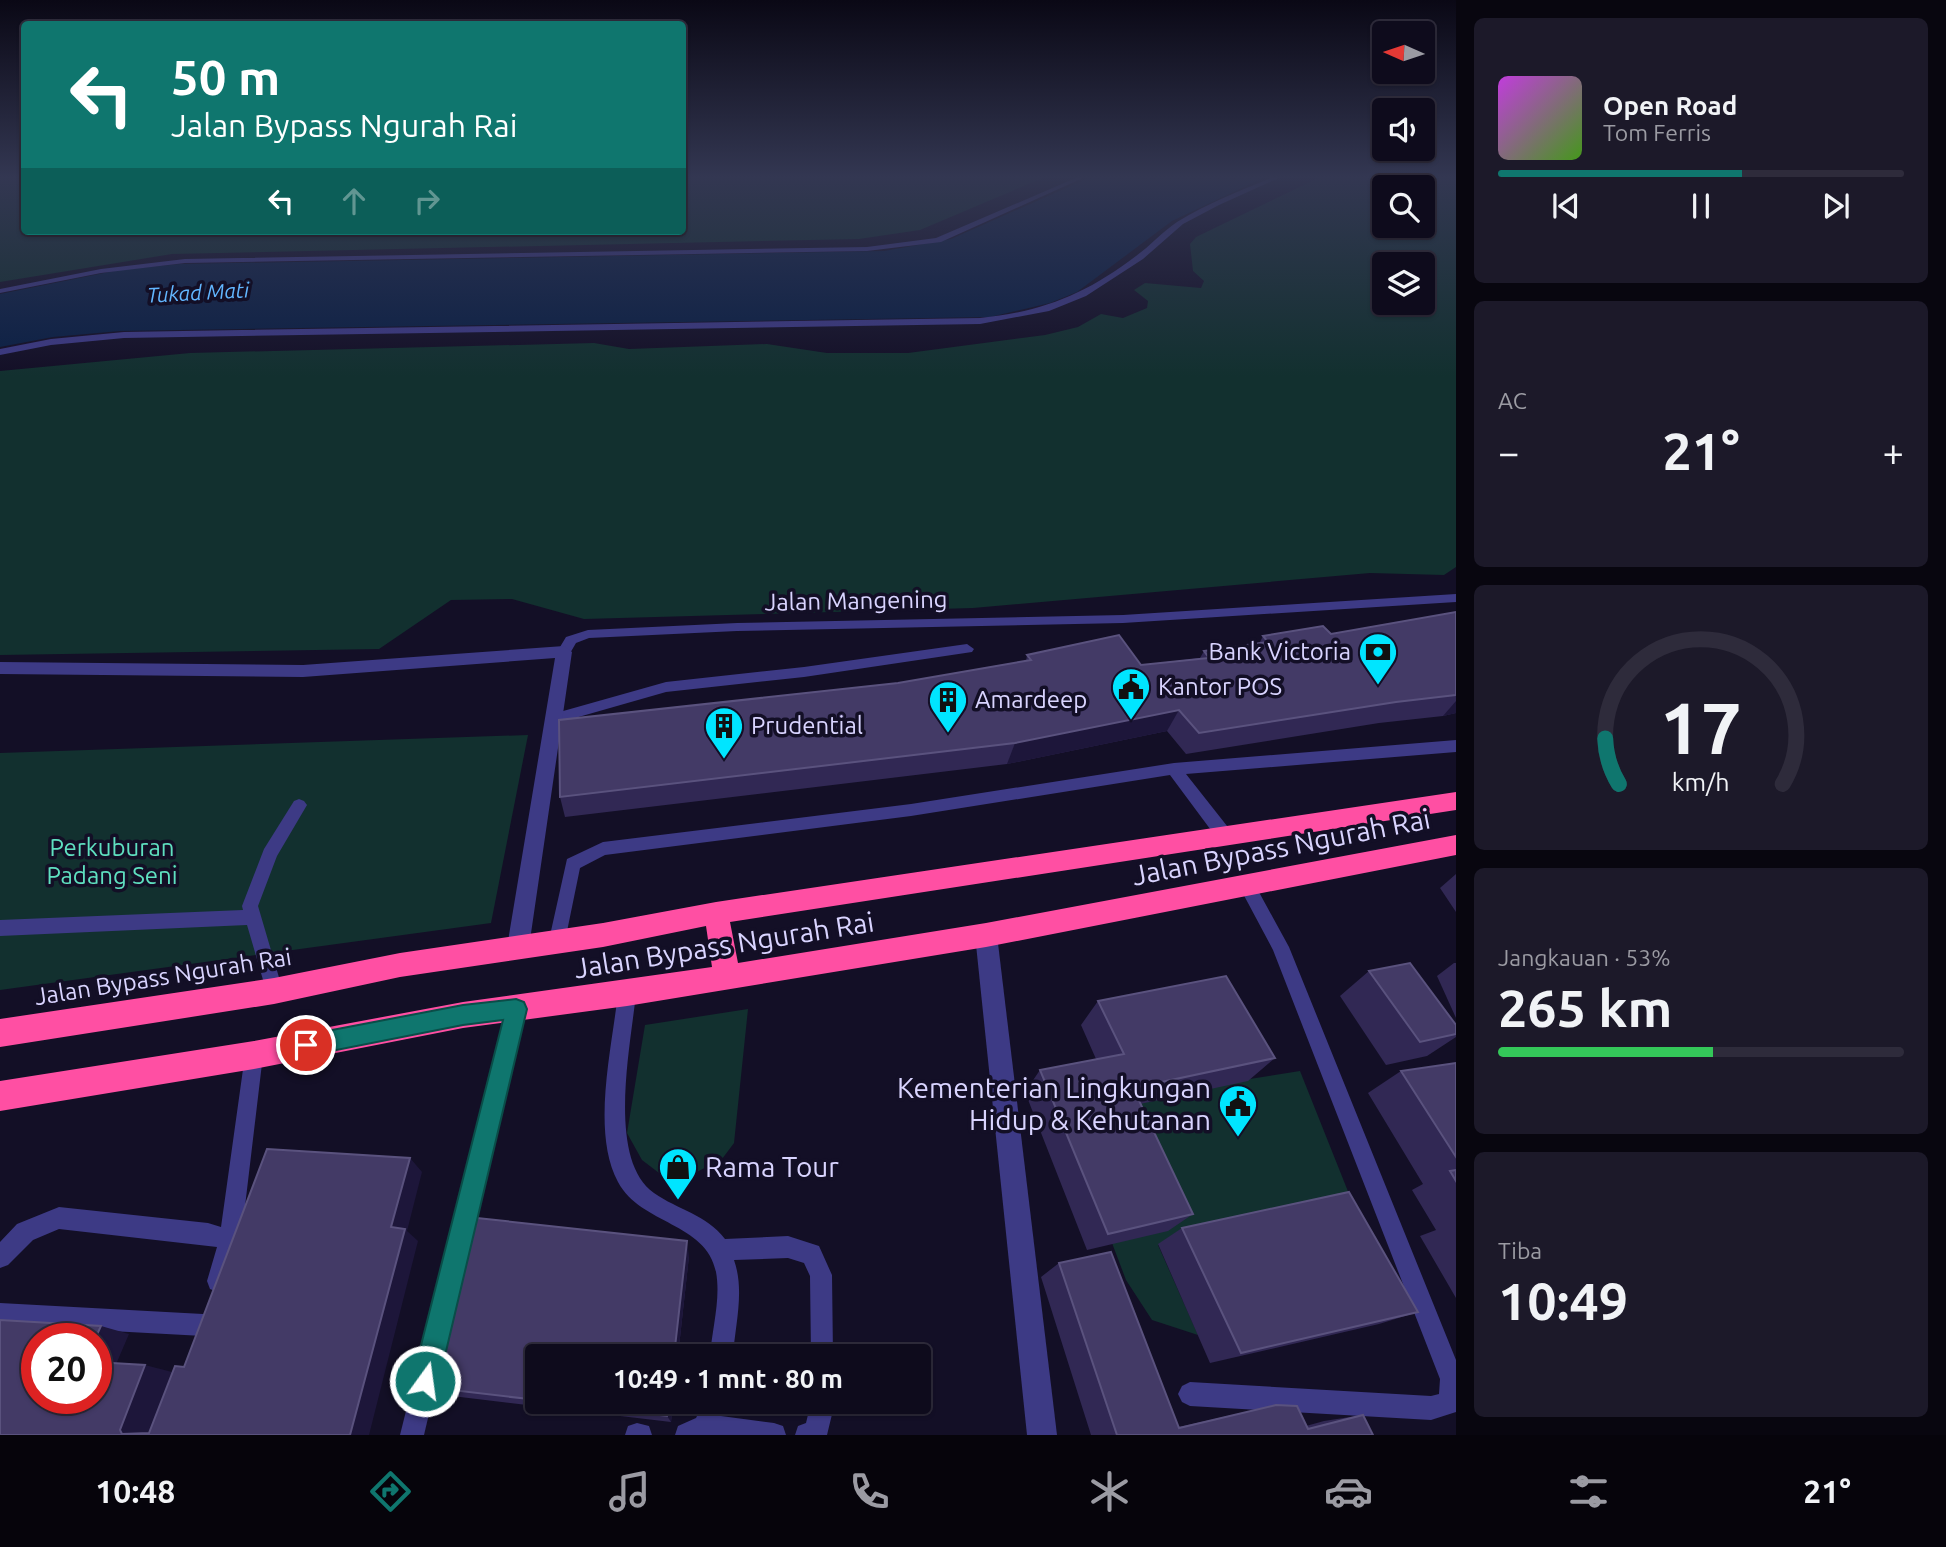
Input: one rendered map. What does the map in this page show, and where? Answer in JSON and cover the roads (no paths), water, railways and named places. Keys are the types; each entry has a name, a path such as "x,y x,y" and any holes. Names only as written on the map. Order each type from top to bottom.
{"highway":[{"name":"Jalan Bypass Ngurah Rai","path":"0,1033 274,991 400,965 716,914 1456,800"},
{"name":"Jalan Bypass Ngurah Rai","path":"0,1096 254,1055 463,1015 627,993 986,935 1248,888 1456,845"},
{"path":"716,914 727,977"}],"street":[{"path":"0,668 303,671 564,652 518,947"},
{"path":"986,935 1042,1435"}],"lane":[{"path":"0,291 141,264 185,261 853,249 914,244"},
{"path":"0,352 51,342 124,335 980,321 1020,318 1055,309 1081,295 1139,258 1156,244"},
{"name":"Jalan Mangening","path":"564,652 571,640 588,634 1123,619 1456,598"},
{"path":"554,719 666,687 967,649"},
{"path":"558,940 573,864 603,849 911,810 1174,769 1456,746"},
{"path":"1174,769 1225,836"},
{"path":"274,991 251,917 252,894 270,854 299,805"},
{"path":"1190,1394 1431,1408 1450,1403 1452,1379 1280,947 1248,888"},
{"path":"0,928 251,917"},
{"path":"627,993 614,1135 624,1175 648,1202 701,1226 721,1250 727,1274 722,1344"},
{"path":"412,1435 516,1009"},
{"path":"194,1350 230,1240 254,1055"},
{"path":"0,1257 25,1232 59,1218 208,1234 230,1240"},
{"path":"721,1250 788,1247 811,1254 821,1275 822,1344"},
{"path":"0,1314 203,1325"},
{"path":"696,1431 708,1414"},
{"path":"807,1435 816,1432 820,1414"},
{"path":"696,1431 774,1435"}],"water":[{"name":"Tukad Mati","path":"923,244 1141,244 1077,292 1050,303 990,317 120,331 53,337 0,347 0,294 119,270 180,264 884,251"}],"place":[{"name":"Bank Victoria","path":"1378,686"},
{"name":"Kantor POS","path":"1131,721"},
{"name":"Amardeep","path":"948,734"},
{"name":"Prudential","path":"724,760"},
{"name":"Kementerian Lingkungan Hidup & Kehutanan","path":"1238,1138"},
{"name":"Rama Tour","path":"678,1201"}],"park label":[{"name":"Perkuburan Padang Seni","path":"112,862"}]}
